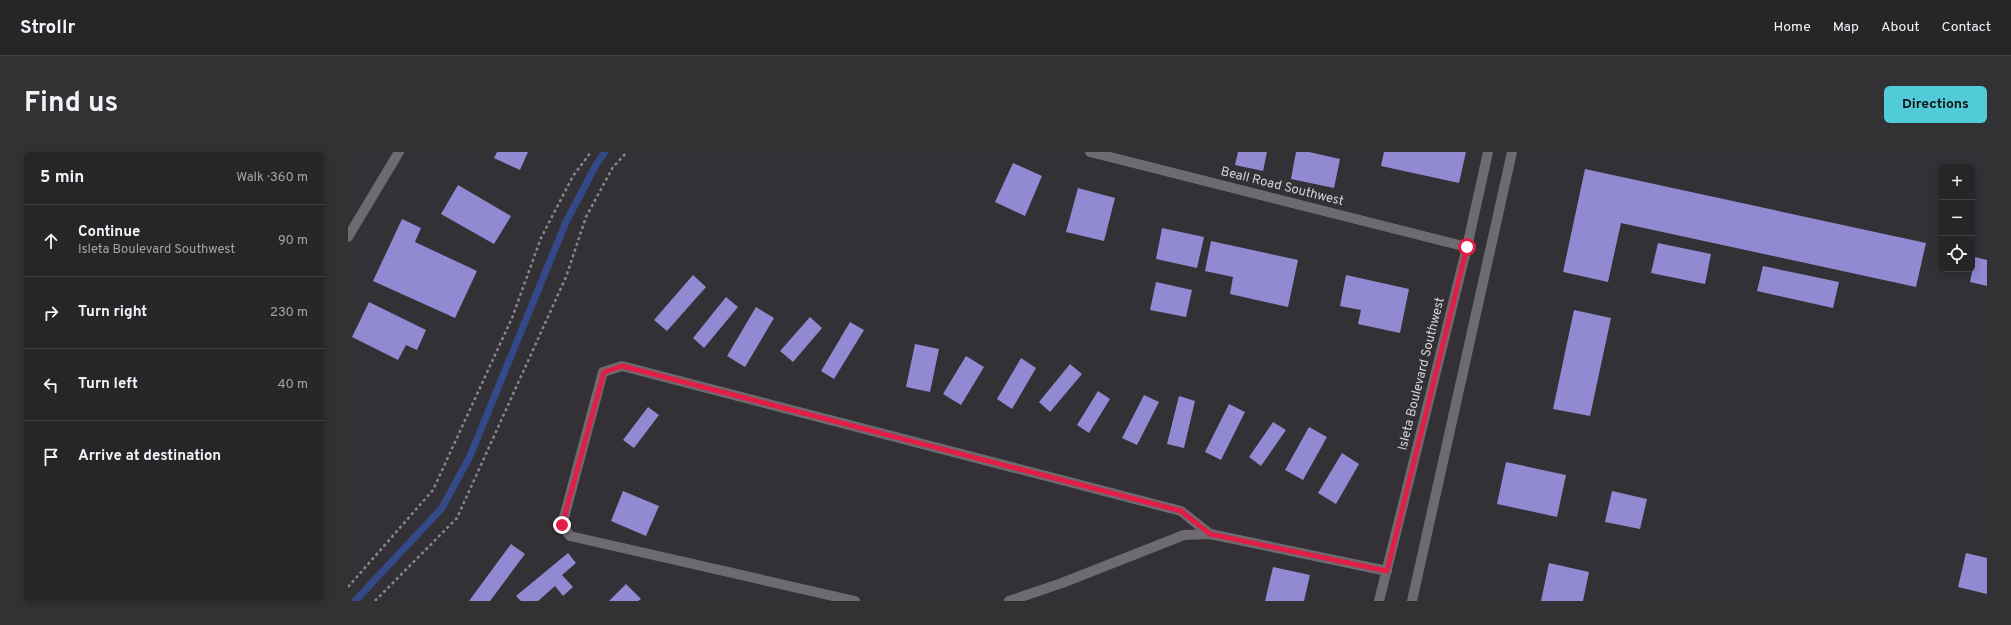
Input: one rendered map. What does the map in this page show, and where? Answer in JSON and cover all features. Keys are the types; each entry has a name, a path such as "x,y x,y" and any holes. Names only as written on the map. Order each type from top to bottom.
{"main road":[{"path":"348,237 399,152"},
{"name":"Beall Road Southwest","path":"1090,152 1467,247"},
{"name":"Isleta Boulevard Southwest","path":"1379,601 1467,247 1488,152"},
{"path":"1412,601 1512,152"},
{"path":"855,601 570,536 562,525 604,372 622,366 1181,511 1210,534"},
{"path":"1009,601 1062,583 1184,535 1210,534 1387,571"}],"path":[{"path":"348,587 433,490 512,318 541,238 573,176 591,152"},
{"path":"375,601 457,518 566,277 586,218 613,167 627,152"}],"building":[{"path":"497,152 528,152 520,170 494,158"},
{"path":"1238,152 1267,152 1263,171 1235,165"},
{"path":"1296,152 1309,152 1340,159 1334,188 1291,179"},
{"path":"1384,152 1466,152 1459,183 1381,166"},
{"path":"1013,163 1042,176 1025,216 995,202"},
{"path":"1585,169 1926,243 1916,287 1621,223 1608,282 1563,272"},
{"path":"458,185 511,216 494,244 441,214"},
{"path":"1078,188 1115,198 1104,241 1066,232"},
{"path":"402,219 421,228 415,242 477,271 455,318 373,281"},
{"path":"1162,228 1204,237 1197,268 1156,259"},
{"path":"1211,241 1298,260 1288,307 1230,294 1233,277 1205,271"},
{"path":"1658,243 1711,254 1705,284 1651,273"},
{"path":"1975,257 1987,260 1987,286 1970,282 1972,272 1975,272"},
{"path":"1763,266 1839,282 1833,308 1757,291"},
{"path":"693,275 706,287 667,331 654,320"},
{"path":"1346,275 1409,289 1400,333 1358,324 1361,310 1340,306"},
{"path":"1156,282 1192,290 1186,317 1150,310"},
{"path":"726,297 738,307 704,348 693,338"},
{"path":"369,302 426,330 417,350 406,345 398,360 352,337"},
{"path":"756,307 774,318 745,367 727,356"},
{"path":"1574,310 1611,318 1590,416 1553,409"},
{"path":"810,317 822,328 793,362 780,351"},
{"path":"850,322 864,330 834,379 821,371"},
{"path":"915,344 939,349 930,392 906,387"},
{"path":"966,356 984,367 961,405 943,394"},
{"path":"1021,358 1036,368 1012,409 997,399"},
{"path":"1070,364 1082,374 1050,412 1039,402"},
{"path":"1098,391 1110,399 1089,433 1077,425"},
{"path":"1144,395 1159,402 1137,445 1122,438"},
{"path":"1179,396 1195,401 1184,448 1167,444"},
{"path":"1229,404 1245,412 1221,460 1205,452"},
{"path":"648,407 659,415 634,448 623,440"},
{"path":"1273,422 1286,430 1261,466 1249,457"},
{"path":"1309,427 1327,437 1303,480 1285,470"},
{"path":"1342,453 1359,464 1336,504 1318,493"},
{"path":"1506,462 1566,475 1557,517 1497,504"},
{"path":"623,491 659,506 646,536 611,521"},
{"path":"1612,491 1647,499 1640,529 1605,522"},
{"path":"511,544 525,554 490,601 469,601"},
{"path":"568,553 576,563 562,575 573,587 563,596 555,586 538,601 521,601 516,596"},
{"path":"1966,553 1987,558 1987,594 1958,587"},
{"path":"1549,563 1589,572 1583,601 1541,601"},
{"path":"1273,567 1310,575 1304,601 1265,601"},
{"path":"626,584 641,599 638,601 609,601"}],"waterway":[{"path":"355,601 442,508 470,456 566,222 596,165 605,152"}],"route":[{"path":"562,525 604,372 622,366 1181,511 1210,534 1387,571 1467,247"}]}
